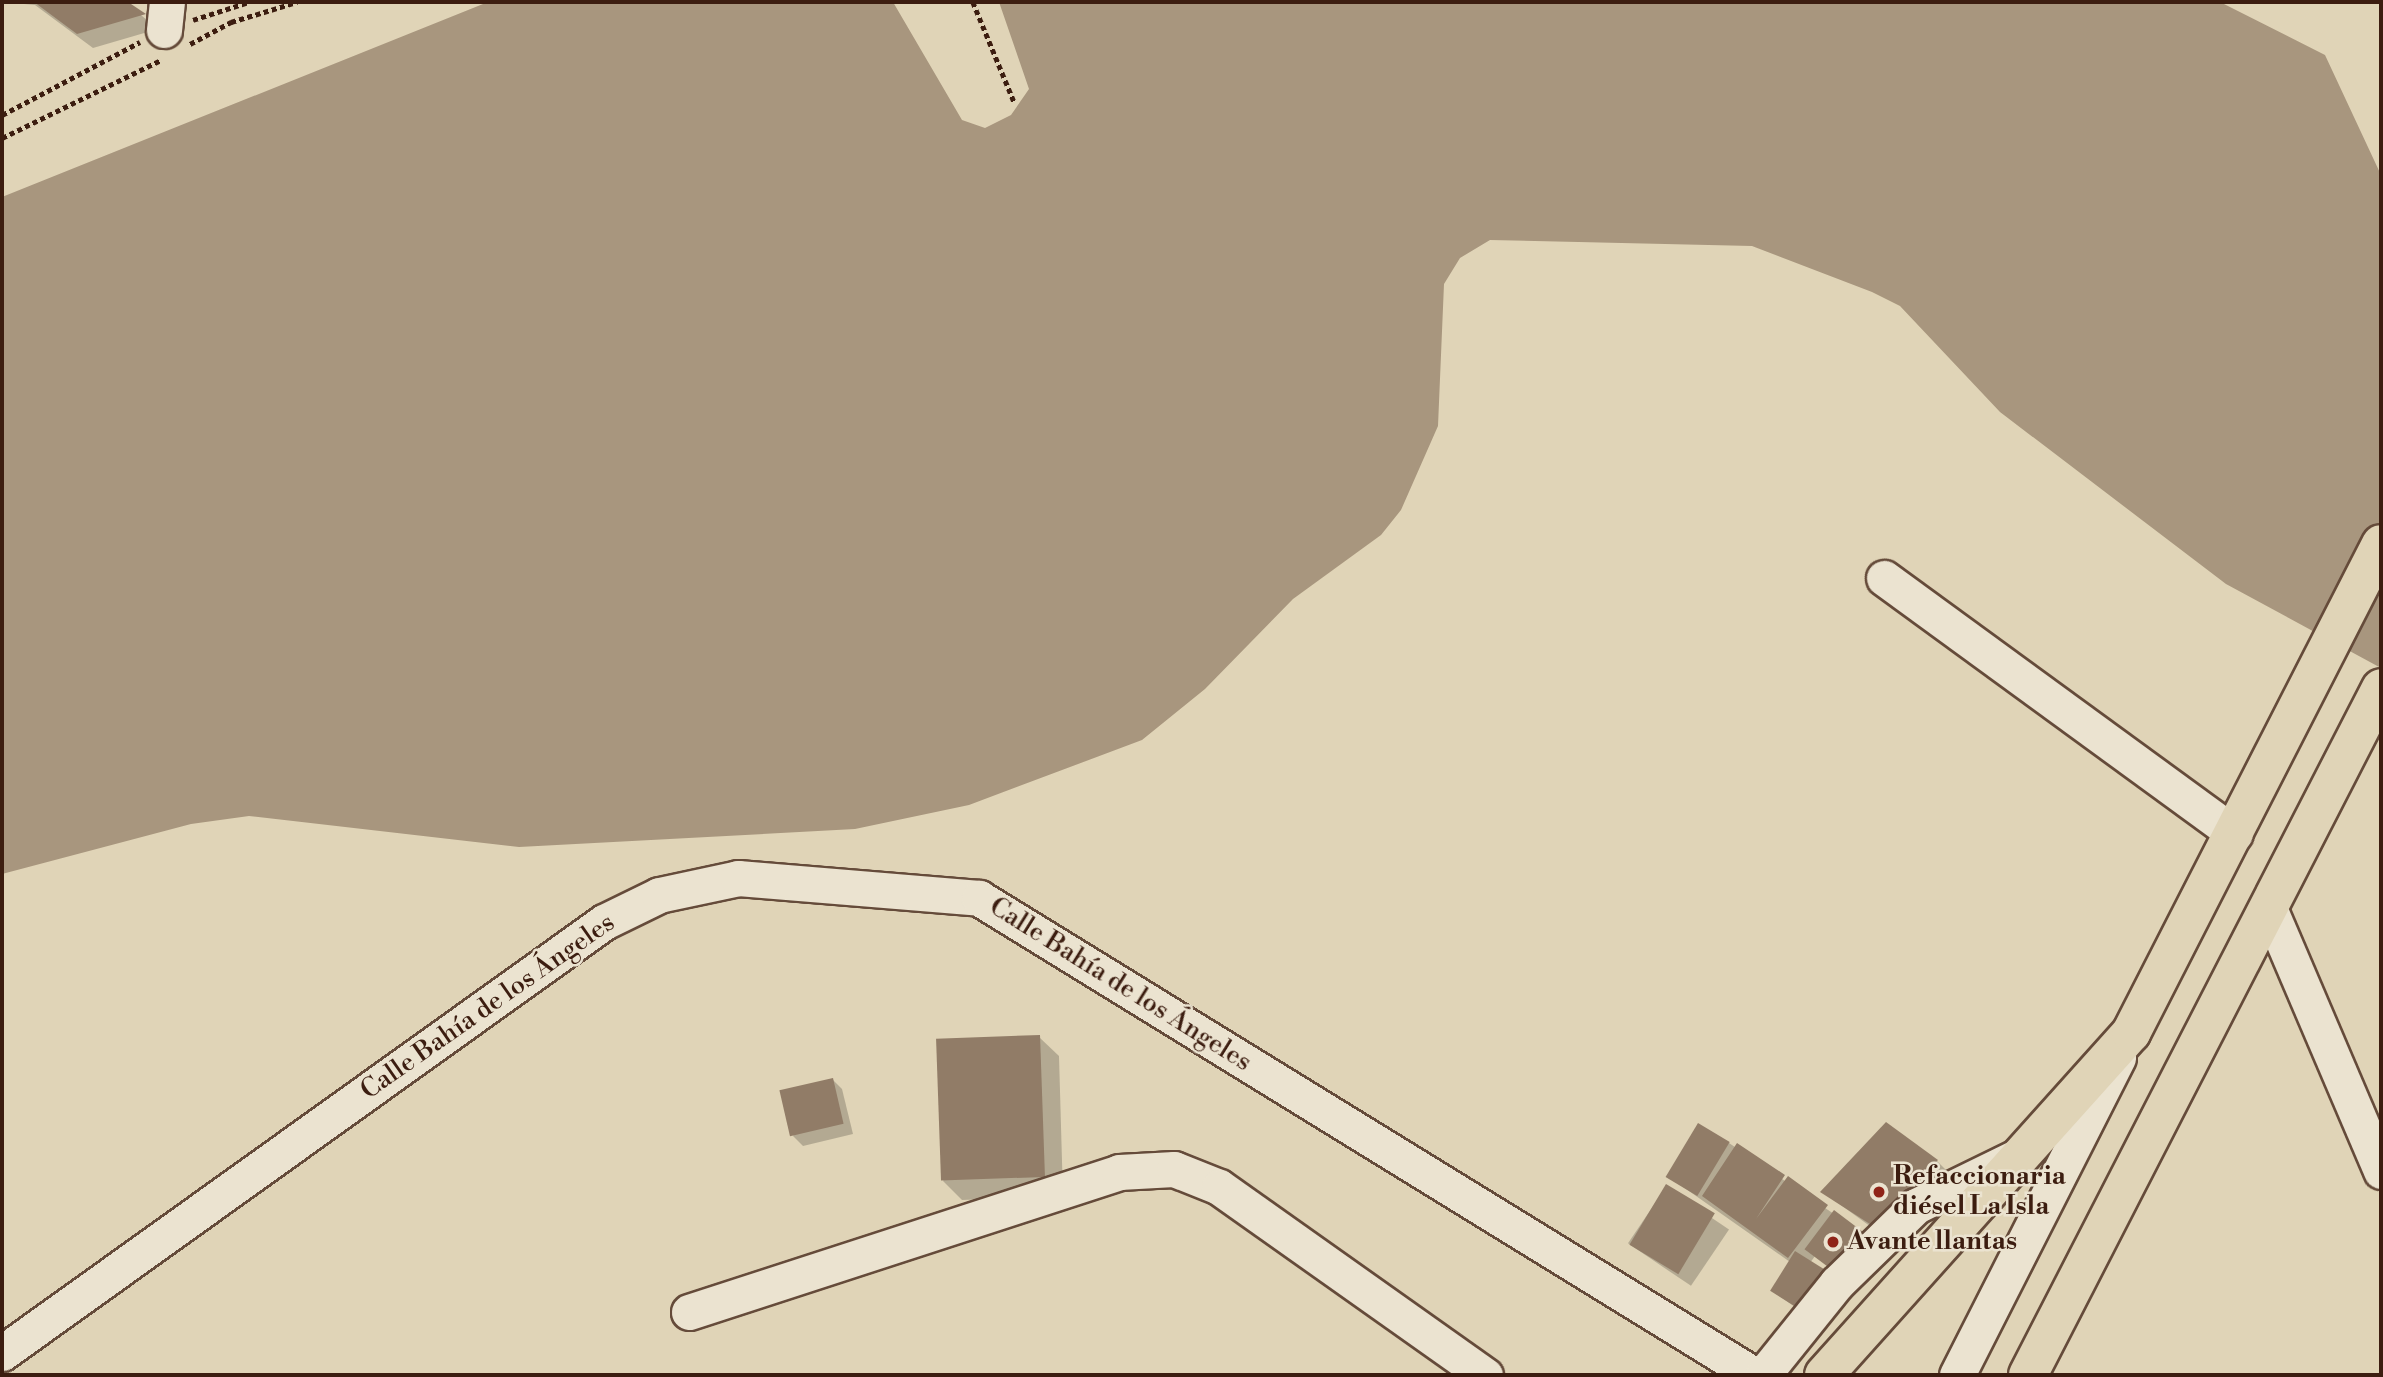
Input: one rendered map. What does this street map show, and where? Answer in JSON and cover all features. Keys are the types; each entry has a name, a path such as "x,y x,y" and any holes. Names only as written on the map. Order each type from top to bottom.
{"highway":[{"path":"1824,1375 2131,1033 2381,544"},
{"path":"2028,1375 2381,688"}],"street":[{"path":"1884,578 2235,834"},
{"name":"Calle Bahía de los Ángeles","path":"2,1353 604,922 659,895 738,878 979,898 1754,1375"},
{"path":"2269,908 2381,1171"},
{"path":"1957,1375 2131,1033"},
{"path":"1763,1375 1837,1283 1916,1206 2024,1153"},
{"path":"689,1312 1119,1172 1174,1169 1219,1187 1485,1375"}],"path":[{"path":"2,115 173,33 249,2"},
{"path":"2,138 173,33 232,22 298,2"},
{"path":"973,2 1015,104"}],"shaded area":[{"path":"488,2 893,2 962,120 985,128 1011,115 1029,89 999,2 2220,2 2325,55 2381,175 2381,668 2226,584 2000,412 1900,306 1872,292 1752,246 1490,240 1460,258 1444,284 1438,426 1401,510 1381,535 1293,599 1205,689 1142,740 969,805 855,829 519,847 249,816 191,824 2,874 2,197"}],"building":[{"path":"34,2 128,2 146,14 77,34"},
{"path":"1040,1035 1045,1177 941,1181 936,1039"},
{"path":"833,1078 844,1124 790,1136 779,1090"},
{"path":"1886,1122 1938,1160 1873,1226 1820,1192"},
{"path":"1698,1123 1730,1142 1697,1196 1666,1177"},
{"path":"1737,1143 1785,1175 1756,1219 1788,1176 1828,1205 1788,1258 1702,1196"},
{"path":"1666,1184 1715,1213 1678,1274 1629,1245"},
{"path":"1834,1210 1867,1235 1837,1274 1805,1249"},
{"path":"1795,1251 1832,1274 1807,1314 1770,1291"}],"place":[{"name":"Refaccionaria diésel La Isla","path":"1879,1192"},
{"name":"Avante llantas","path":"1833,1242"}]}
